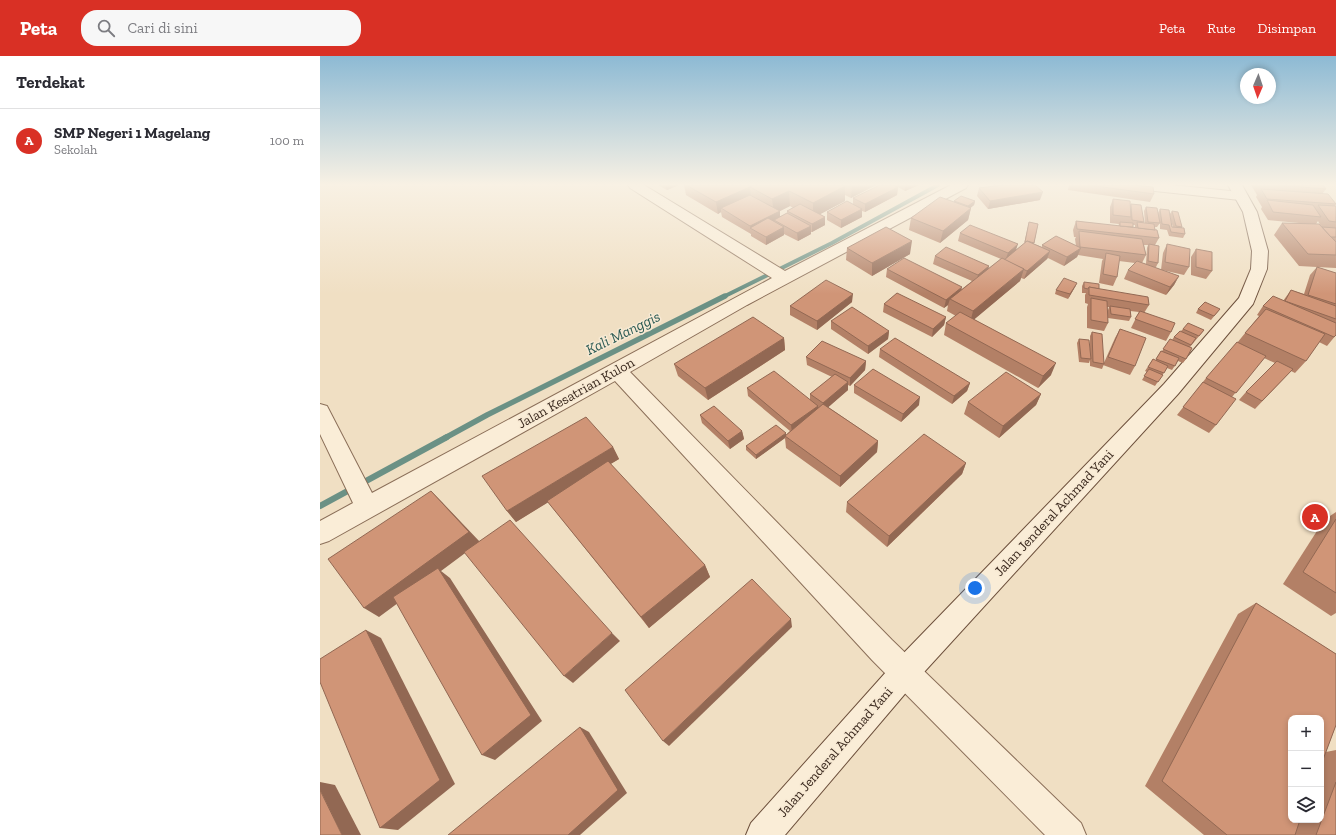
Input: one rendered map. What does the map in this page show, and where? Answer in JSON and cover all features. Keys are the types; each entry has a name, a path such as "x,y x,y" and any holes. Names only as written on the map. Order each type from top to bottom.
{"street":[{"path":"694,221 784,278"},
{"name":"Jalan Kesatrian Kulon","path":"320,533 784,278 891,221"},
{"name":"Jalan Jenderal Achmad Yani","path":"763,835 905,672 1171,389 1247,300 1259,269 1260,259 1256,231 1253,221"},
{"path":"617,371 905,672 1069,835"},
{"path":"320,412 367,507"}],"building":[{"path":"743,221 759,221 750,226"},
{"path":"762,221 774,221 784,227 766,237 750,228"},
{"path":"776,221 802,221 811,226 797,233"},
{"path":"807,221 817,221 812,224"},
{"path":"919,221 955,221 943,231"},
{"path":"1076,221 1079,221 1157,230 1159,238 1077,229"},
{"path":"1160,221 1160,223 1148,222"},
{"path":"1162,221 1171,221 1172,227 1184,228 1185,234 1171,232 1169,225 1162,224"},
{"path":"1175,221 1180,221 1182,227 1176,226"},
{"path":"1029,222 1038,224 1034,243 1027,241 1025,242"},
{"path":"1120,222 1133,223 1133,227 1120,226"},
{"path":"1137,222 1154,224 1155,230 1138,228"},
{"path":"1282,223 1319,224 1336,242 1336,255 1308,254"},
{"path":"970,225 1018,244 1008,253 960,233"},
{"path":"886,227 912,241 872,263 847,248"},
{"path":"1322,227 1336,228 1336,237 1331,237"},
{"path":"1079,231 1142,239 1146,255 1080,247"},
{"path":"1056,236 1081,248 1067,257 1042,245"},
{"path":"1027,241 1050,251 1027,271 1004,260"},
{"path":"1149,244 1159,246 1158,263 1148,261"},
{"path":"1167,244 1190,249 1189,267 1165,262"},
{"path":"946,247 989,266 978,275 935,256"},
{"path":"1196,249 1212,252 1212,271 1196,267"},
{"path":"1106,253 1120,256 1117,277 1103,274"},
{"path":"904,258 962,287 946,300 887,269"},
{"path":"1002,258 1024,269 973,311 950,299"},
{"path":"1137,261 1179,276 1170,287 1128,270"},
{"path":"1317,267 1336,273 1336,304 1308,295"},
{"path":"1064,278 1077,283 1070,294 1056,290"},
{"path":"826,280 853,294 817,321 790,306"},
{"path":"1084,282 1099,284 1099,289 1089,287 1088,289 1084,288"},
{"path":"1089,287 1148,297 1149,305 1089,295"},
{"path":"1291,290 1336,306 1336,319 1285,301"},
{"path":"897,293 946,317 933,329 884,304"},
{"path":"1273,296 1336,323 1336,335 1334,337 1263,306"},
{"path":"1091,298 1107,301 1108,323 1091,320"},
{"path":"1205,302 1220,309 1214,316 1198,309"},
{"path":"1110,306 1130,309 1131,317 1111,314"},
{"path":"852,307 889,331 868,346 831,321"},
{"path":"1266,309 1325,334 1306,361 1245,333"},
{"path":"1140,311 1175,323 1171,332 1135,319"},
{"path":"960,312 1056,363 1043,376 946,323"},
{"path":"753,317 784,338 705,388 674,364"},
{"path":"1188,323 1204,330 1199,336 1183,329"},
{"path":"1120,329 1146,338 1135,366 1108,357"},
{"path":"1180,331 1196,338 1191,345 1174,337"},
{"path":"1092,332 1102,334 1104,364 1093,362"},
{"path":"895,338 970,383 954,396 880,349"},
{"path":"1079,339 1089,340 1091,359 1081,358"},
{"path":"1170,339 1192,348 1186,359 1163,349"},
{"path":"822,341 866,361 850,378 806,357"},
{"path":"1237,342 1266,356 1236,393 1206,378"},
{"path":"1161,351 1179,358 1175,366 1156,359"},
{"path":"1153,359 1168,366 1164,373 1148,367"},
{"path":"1277,361 1293,369 1262,401 1246,392"},
{"path":"873,369 920,397 903,414 854,385"},
{"path":"1149,369 1163,375 1158,382 1144,376"},
{"path":"774,371 818,406 791,425 747,388"},
{"path":"1006,372 1041,394 1003,426 968,402"},
{"path":"835,374 848,382 823,403 810,394"},
{"path":"1203,382 1236,399 1216,425 1183,407"},
{"path":"823,404 878,441 840,476 785,436"},
{"path":"714,406 742,431 728,441 700,415"},
{"path":"586,417 613,447 507,511 482,476"},
{"path":"776,425 786,433 756,455 746,446"},
{"path":"924,434 966,463 889,536 847,502"},
{"path":"608,461 705,565 641,617 547,501"},
{"path":"431,491 469,532 364,608 328,559"},
{"path":"1336,519 1336,593 1303,572"},
{"path":"510,520 612,633 564,676 464,552"},
{"path":"438,568 531,715 482,755 393,597"},
{"path":"752,579 791,619 663,741 625,690"},
{"path":"1256,603 1336,654 1336,725 1324,757 1324,715 1288,715 1288,823 1299,823 1295,835 1227,835 1162,781"},
{"path":"366,630 440,780 380,828 320,682 320,659"},
{"path":"580,727 618,790 568,835 448,835"},
{"path":"1336,782 1336,835 1316,835 1321,823 1324,823 1324,814"},
{"path":"320,790 342,835 320,835"}],"waterway":[{"name":"Kali Manggis","path":"723,297 832,243 872,221"},
{"name":"Kali Manggis","path":"445,438 487,415 723,297"},
{"name":"Kali Manggis","path":"320,506 447,437"}],"place":[{"name":"SMP Negeri 1 Magelang","path":"1315,517"}]}
